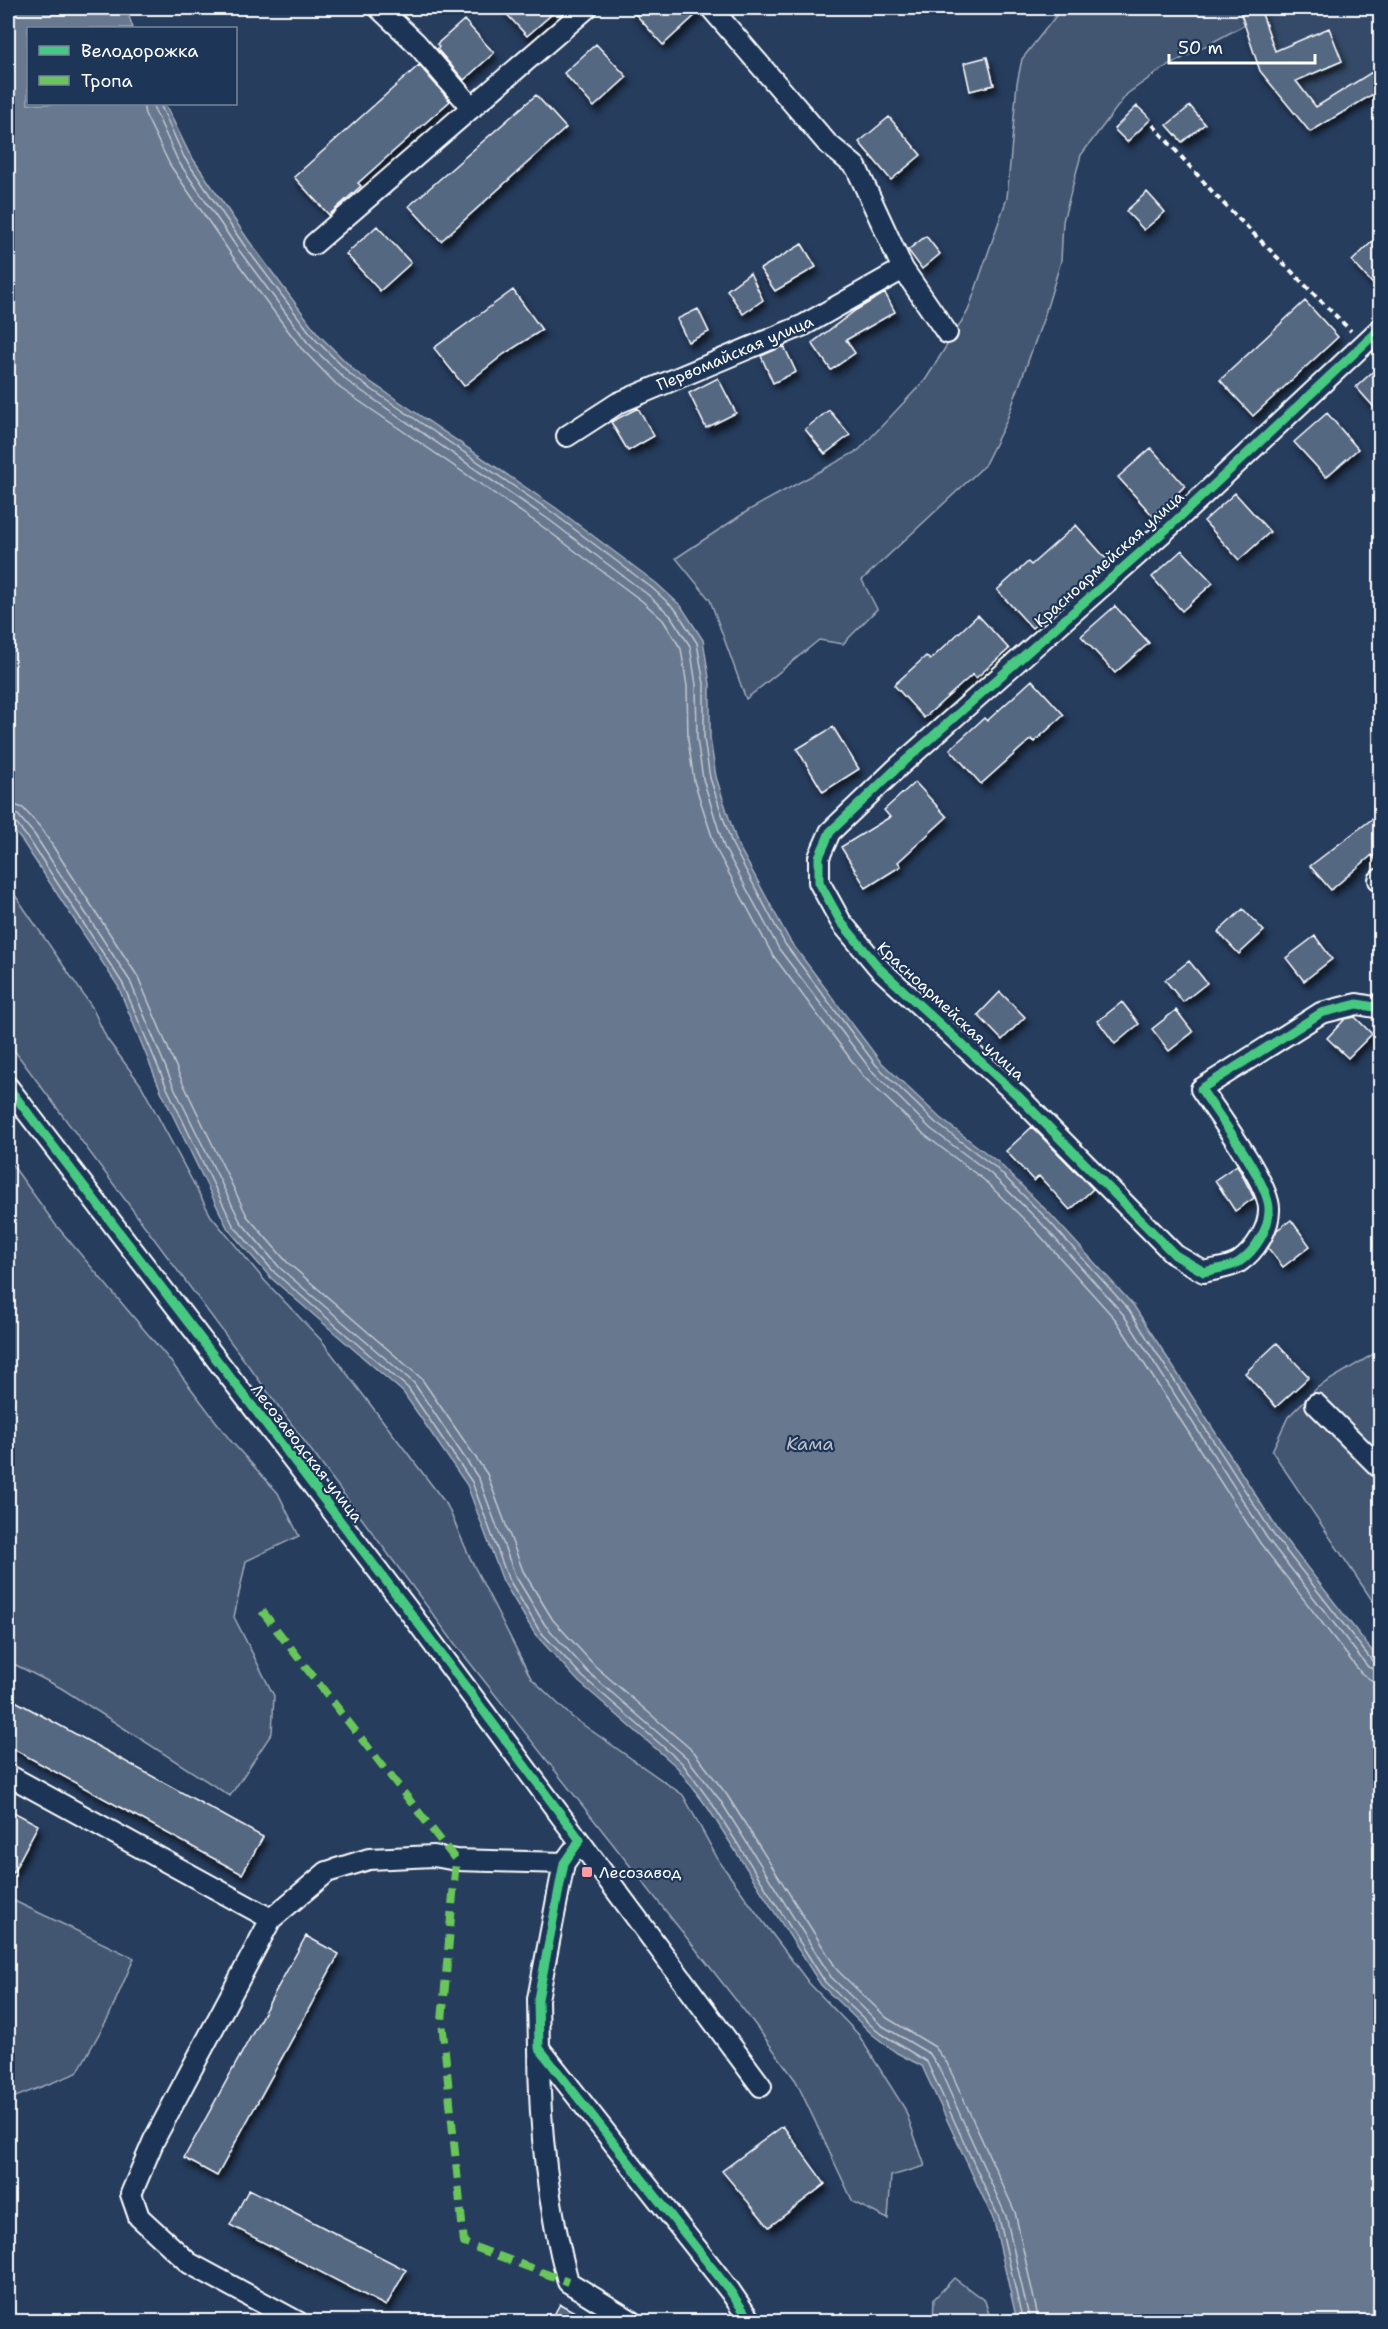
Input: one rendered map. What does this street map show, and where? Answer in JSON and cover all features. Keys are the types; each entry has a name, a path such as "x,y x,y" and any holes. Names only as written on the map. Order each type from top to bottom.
{"street":[{"path":"379,8 416,43 472,108"},
{"path":"314,244 587,8"},
{"path":"711,8 827,143 856,167 903,269 948,333"},
{"name":"Первомайская улица","path":"567,436 618,403 804,325 903,269"},
{"name":"Красноармейская улица","path":"1380,328 1169,527 897,768 830,832 819,857 819,882 841,922 880,969 1018,1096 1174,1254 1204,1272 1238,1263 1258,1243 1267,1223 1270,1206 1254,1169 1201,1089 1321,1012 1357,1004 1380,1008"},
{"name":"Лесозаводская улица","path":"8,1087 406,1607 762,2086"},
{"path":"1316,1404 1380,1468"},
{"path":"8,1775 271,1918"},
{"path":"580,1840 564,1863 538,1999 539,2093 556,2235 568,2282 633,2322"},
{"path":"298,2322 189,2263 139,2217 132,2194 154,2140 271,1918 327,1872 369,1859 434,1856 456,1860 564,1863"},
{"path":"539,2048 730,2290 750,2316 751,2322"}],"path":[{"path":"1153,125 1218,198 1364,344"}],"shaded area":[{"path":"1062,8 1239,8 1245,25 1162,69 1127,94 1081,155 1063,221 1061,261 1044,317 1006,422 984,466 862,580 877,609 843,644 819,640 746,699 710,600 676,558 749,510 859,450 926,379 968,311 1007,198 1017,83 1022,59"},
{"path":"1239,8 1380,8 1380,63 1372,72 1380,90 1310,132 1260,71"},
{"path":"8,885 92,1007 107,1039 141,1085 211,1216 265,1281 322,1341 447,1505 470,1558 531,1678 572,1717 683,1795 719,1861 758,1915 809,1983 858,2034 905,2109 925,2166 891,2176 888,2219 853,2202 796,2081 754,2023 452,1640 8,1042"},
{"path":"8,1159 55,1224 168,1358 230,1440 278,1493 299,1536 246,1561 234,1617 274,1696 272,1733 230,1796 61,1688 8,1661"},
{"path":"1380,1350 1380,1612 1272,1451 1288,1417 1318,1387"},
{"path":"8,1898 134,1958 109,2016 77,2073 8,2100"},
{"path":"954,2278 985,2301 991,2321 933,2321 934,2299"}],"water":[{"name":"Кама","path":"8,8 126,8 133,27 27,27 27,105 165,105 189,153 249,241 318,334 356,372 556,508 656,583 681,606 703,640 710,684 710,738 716,777 737,843 790,941 880,1061 940,1118 998,1162 1051,1215 1134,1306 1278,1530 1380,1661 1380,2321 1017,2321 994,2221 922,2066 897,2053 873,2035 821,1985 708,1808 677,1767 579,1682 535,1634 503,1581 467,1485 403,1392 271,1278 228,1229 161,1091 118,986 23,842 8,823"}],"building":[{"path":"501,8 559,8 527,36"},
{"path":"630,8 699,8 700,11 663,45"},
{"path":"1239,8 1260,8 1275,51 1329,28 1342,61 1296,81 1316,107 1372,72 1380,90 1310,132 1260,71"},
{"path":"464,20 494,53 464,80 437,49 439,47 437,44"},
{"path":"596,44 627,77 594,107 564,73"},
{"path":"987,57 994,85 970,91 964,63"},
{"path":"419,65 450,101 358,183 361,186 329,215 294,177"},
{"path":"536,95 566,128 441,241 409,206"},
{"path":"1137,106 1151,119 1127,142 1114,129"},
{"path":"1190,106 1205,124 1182,142 1167,125"},
{"path":"889,117 921,155 891,180 859,142"},
{"path":"1147,192 1165,212 1144,230 1126,211"},
{"path":"377,226 411,263 380,291 346,254"},
{"path":"1380,234 1380,292 1352,261"},
{"path":"926,236 940,254 922,269 908,250"},
{"path":"802,244 816,267 775,291 760,269"},
{"path":"750,273 763,300 743,314 727,290"},
{"path":"513,290 542,330 504,354 464,386 434,348"},
{"path":"885,293 895,312 846,340 855,353 831,370 812,343 856,310"},
{"path":"1305,301 1338,337 1253,416 1220,380"},
{"path":"698,309 709,332 688,342 677,319"},
{"path":"784,346 796,372 773,383 761,356"},
{"path":"1380,365 1380,414 1356,387"},
{"path":"718,378 736,413 706,428 689,393"},
{"path":"638,408 654,436 628,451 611,422"},
{"path":"829,410 850,435 825,454 805,429"},
{"path":"1327,413 1358,449 1326,477 1294,442"},
{"path":"1151,448 1185,486 1153,516 1118,477"},
{"path":"1235,493 1270,532 1239,560 1204,521"},
{"path":"1076,525 1109,562 1032,628 997,590 1028,562 1031,565"},
{"path":"1182,550 1213,583 1182,611 1152,577"},
{"path":"1115,606 1149,643 1115,673 1081,636"},
{"path":"978,615 1009,649 976,678 973,674 924,718 894,685 926,656 930,660"},
{"path":"1032,680 1064,715 1034,742 1031,739 981,784 950,749 984,718 987,721"},
{"path":"833,727 859,769 823,792 797,749"},
{"path":"915,782 947,817 898,862 901,866 866,888 841,847 890,817 884,810"},
{"path":"1380,813 1380,866 1372,855 1331,890 1310,866"},
{"path":"1243,909 1264,931 1239,954 1218,932"},
{"path":"1315,936 1332,959 1304,981 1286,958"},
{"path":"1189,961 1207,983 1183,1002 1165,980"},
{"path":"1000,992 1025,1017 1002,1040 978,1015"},
{"path":"1122,1002 1139,1024 1115,1044 1098,1021"},
{"path":"1176,1010 1193,1032 1169,1051 1152,1029"},
{"path":"1355,1017 1372,1034 1348,1058 1327,1038 1345,1019"},
{"path":"1032,1127 1093,1189 1070,1210 1039,1176 1034,1181 1006,1151"},
{"path":"1237,1165 1254,1198 1235,1211 1215,1180"},
{"path":"1291,1220 1310,1246 1283,1267 1268,1248 1277,1230"},
{"path":"1277,1343 1309,1377 1276,1407 1245,1373"},
{"path":"8,1697 263,1837 242,1874 8,1746"},
{"path":"8,1809 38,1825 8,1882"},
{"path":"306,1936 339,1954 217,2176 184,2158"},
{"path":"783,2126 825,2184 769,2227 722,2171"},
{"path":"249,2189 406,2270 386,2306 230,2225"},
{"path":"560,2304 593,2322 550,2322"}],"marked path":[{"path":"262,1611 456,1860 442,2021 464,2243 568,2282"}],"cycle path":[{"path":"1380,329 1169,527 897,768 830,832 819,857 819,882 841,922 880,969 1018,1096 1175,1255 1204,1272 1231,1266 1245,1257 1256,1245 1264,1231 1269,1208 1266,1196 1251,1165 1201,1089 1321,1013 1357,1004 1380,1008"},
{"path":"8,1087 406,1607 580,1840 564,1863 538,1999 539,2048 730,2291 751,2322"}],"place":[{"name":"Лесозавод","path":"587,1872"}]}
